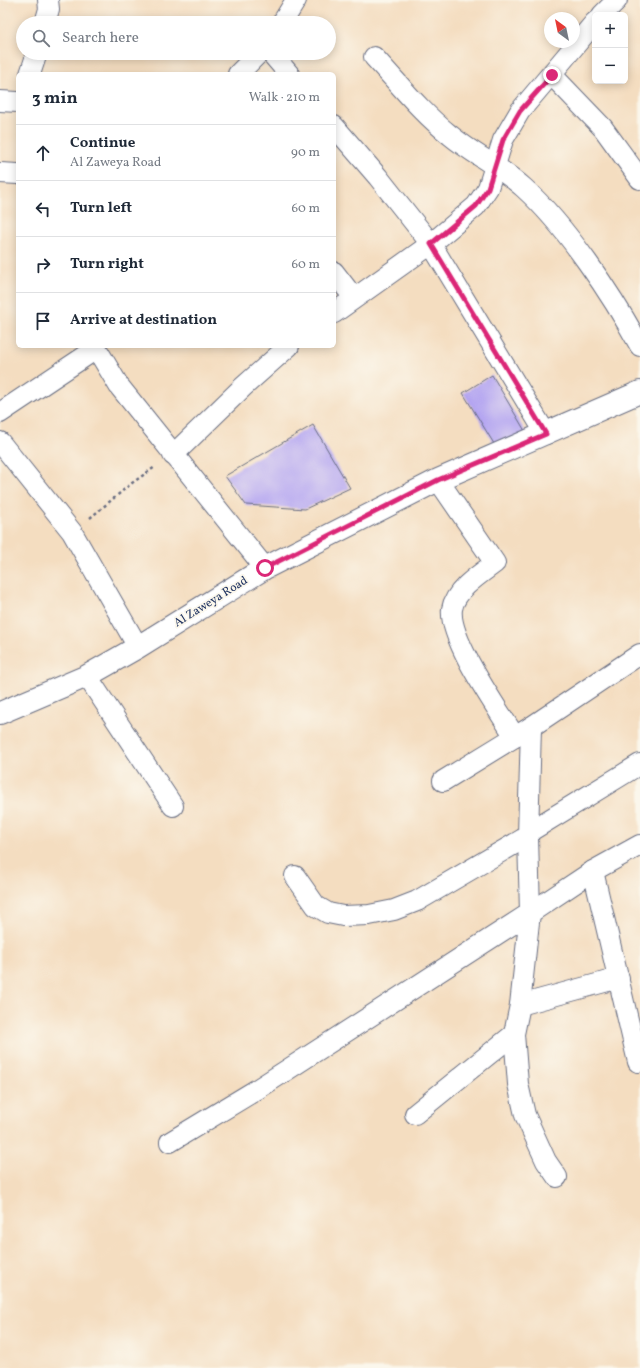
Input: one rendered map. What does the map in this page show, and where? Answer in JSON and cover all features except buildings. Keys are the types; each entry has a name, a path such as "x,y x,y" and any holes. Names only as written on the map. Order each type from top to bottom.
{"street":[{"path":"46,16 48,0"},
{"path":"286,16 296,0"},
{"path":"605,12 617,0"},
{"path":"336,312 431,244 476,206 488,188 503,140 520,111 552,75 592,26"},
{"path":"374,57 426,113 449,135 472,152 495,164 533,197 572,242 608,293 640,346"},
{"path":"31,72 34,60"},
{"path":"240,72 252,60"},
{"path":"277,60 287,72"},
{"path":"552,75 603,128 640,179"},
{"path":"0,101 16,102"},
{"path":"336,128 378,176 431,244 546,434"},
{"path":"0,173 16,174"},
{"path":"336,275 354,298"},
{"path":"0,413 96,348 119,386 172,455 265,568"},
{"path":"172,455 243,387 287,348"},
{"name":"Al Zaweya Road","path":"0,713 87,676 138,647 265,568 438,480 640,392"},
{"path":"0,442 72,532 138,647"},
{"path":"438,480 494,563 464,586 452,608 453,629 463,651 523,732 530,913 520,1005 514,1034 518,1084 525,1115 546,1161 557,1177"},
{"path":"443,781 523,732 640,654"},
{"path":"87,676 173,806"},
{"path":"295,876 316,906 328,913 343,916 369,915 394,910 417,901 640,764"},
{"path":"170,1142 256,1090 593,871 640,845"},
{"path":"593,871 638,1062"},
{"path":"520,1005 618,978"},
{"path":"415,1114 514,1034"}],"path":[{"path":"72,532 132,483 172,455"}],"route":[{"path":"265,568 438,480 546,434 431,244 453,227 476,206 488,188 503,140 520,111 552,75"}]}
